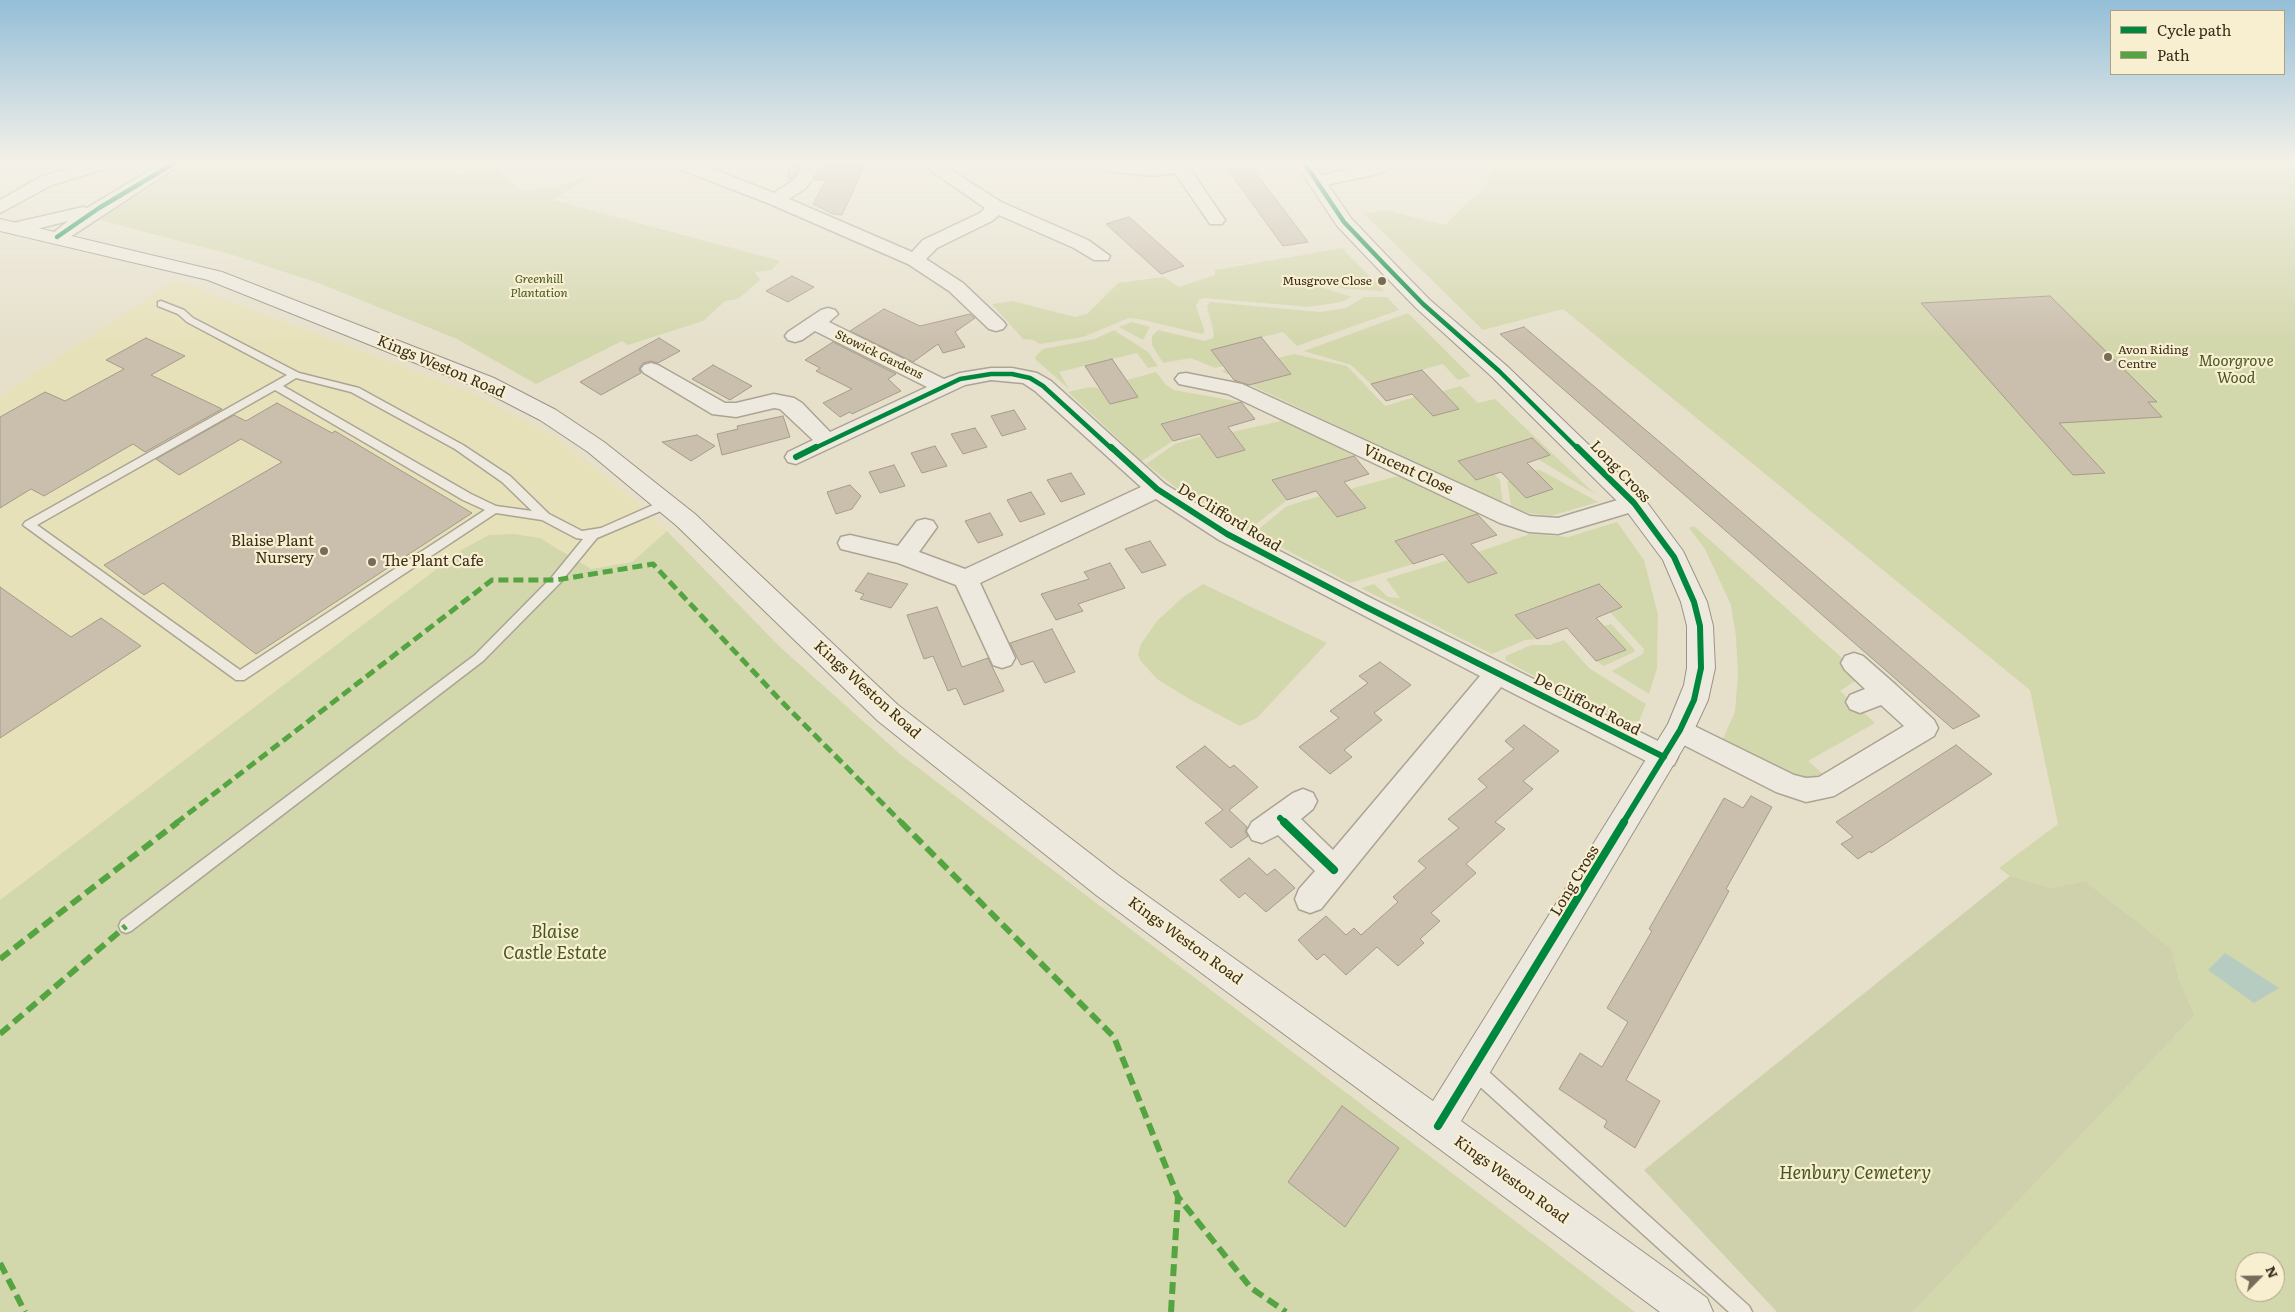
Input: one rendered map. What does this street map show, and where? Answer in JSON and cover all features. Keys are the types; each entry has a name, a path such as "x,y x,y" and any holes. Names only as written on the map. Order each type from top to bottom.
{"main road":[{"name":"Long Cross","path":"1344,222 1423,304 1499,371 1634,503 1674,557 1694,602 1700,626 1701,668 1694,700 1680,730 1438,1126"},
{"name":"Kings Weston Road","path":"8,226 215,276 486,383 548,415 596,447 686,520 888,713 1108,885 1693,1312"}],"street":[{"path":"8,226 27,222"},
{"path":"57,237 78,222"},
{"path":"827,222 915,260 956,287 996,325"},
{"path":"915,260 930,244 975,222"},
{"path":"1027,222 1087,253"},
{"name":"Stowick Gardens","path":"795,336 823,318 944,387"},
{"path":"651,369 695,405 728,410 774,401 786,403 794,408 827,442"},
{"name":"De Clifford Road","path":"796,457 960,379 990,374 1023,376 1037,381 1157,489 1256,551 1664,758"},
{"name":"Vincent Close","path":"1186,379 1234,389 1508,517 1529,524 1558,526 1634,503"},
{"name":"De Clifford Road","path":"966,579 1157,489"},
{"path":"904,556 925,527"},
{"path":"850,543 904,556 966,579 1002,658"},
{"path":"1680,730 1786,784 1806,790 1824,788 1924,728 1854,663"},
{"path":"1310,899 1496,674"},
{"path":"1860,702 1886,692"},
{"path":"1282,817 1334,870"}],"lane":[{"path":"161,304 181,312 190,320 295,375 355,390 459,447 506,479 545,516 580,535 593,535 666,504"},
{"path":"295,375 29,525 240,677 494,509"},
{"path":"275,386 467,497 494,509 545,516"},
{"path":"126,926 478,658 556,580 593,535"},
{"path":"1473,1069 1743,1312"}],"shaded area":[{"path":"175,280 472,393 557,438 635,501 667,531 632,562 591,569 540,538 514,534 489,535 463,549 0,900 0,396"},
{"path":"2225,953 2279,988 2254,1003 2208,970"}],"green space":[{"name":"Greenhill Plantation","path":"108,222 635,222 781,261 771,270 755,272 760,280 738,299 725,301 703,321 628,345 622,341 536,384 457,339 321,284 233,255"},
{"name":"Moorgrove Wood","path":"1372,222 1434,222 1445,225 1448,222 2295,222 2295,1312 1913,1312 2195,1015 2179,980 2172,949 2085,881 2051,888 2010,876 1999,868 2058,824 2030,690 1563,309 1483,330"},
{"path":"1342,248 1384,291 1345,289 1319,280 1315,285 1352,297 1341,302 1309,307 1204,298 1199,300 1196,306 1205,332 1202,334 1129,318 1083,337 1040,344 1033,340 1023,339 992,304 1012,301 1075,317 1087,314 1118,283 1164,277 1179,287 1215,275 1215,270"},
{"path":"1364,297 1387,297 1399,310 1297,346 1283,332 1211,350 1223,366 1215,368 1191,358 1163,363 1152,345 1152,336 1158,330 1205,341 1213,338 1214,334 1207,306 1210,302 1320,312 1346,308"},
{"path":"1408,313 1471,376 1458,380 1443,364 1371,384 1351,365 1304,351"},
{"path":"1132,322 1150,327 1143,340 1119,327"},
{"path":"1114,330 1148,352 1158,366 1148,368 1137,353 1059,372 1069,389 1036,360 1035,357 1043,349 1095,339"},
{"path":"1294,354 1347,366 1385,406 1415,397 1433,416 1458,409 1443,391 1461,386 1478,403 1495,399 1595,494 1538,459 1550,455 1532,438 1458,461 1476,480 1494,474 1500,480 1503,504 1221,371 1250,363 1265,381 1291,374 1278,358"},
{"path":"1156,372 1166,385 1174,390 1241,402 1161,423 1173,441 1142,461 1068,392 1090,387 1099,388 1111,404 1138,397 1127,380"},
{"path":"1281,421 1291,424 1354,456 1273,480 1287,500 1247,531 1178,489 1146,464 1175,444 1202,436 1217,458 1245,450 1232,432"},
{"path":"1534,470 1540,470 1598,502 1551,516 1528,513 1511,506 1507,481 1552,488"},
{"path":"1394,477 1403,477 1415,481 1478,514 1396,541 1413,564 1350,583 1254,533 1287,506 1320,496 1337,517 1366,508 1350,489"},
{"path":"1617,522 1644,560 1658,615 1657,668 1649,694 1612,671 1643,654 1644,649 1610,612 1622,607 1599,584 1515,614 1537,639 1525,640 1492,654 1361,588 1374,584 1388,597 1400,598 1386,579 1448,560 1468,583 1478,552 1530,534 1568,537"},
{"path":"1694,526 1850,665 1844,668 1857,680 1840,691 1875,723 1808,761 1823,774 1820,777 1807,781 1721,743 1735,712 1738,674 1736,637 1731,605 1705,549 1689,528"},
{"name":"Blaise Castle Estate","path":"667,531 780,647 900,754 1635,1312 0,1312 0,900 463,549 489,535 514,534 540,538 591,569 632,562"},
{"path":"1203,584 1327,643 1257,718 1240,726 1191,700 1157,679 1140,660 1138,654 1141,644 1157,621 1183,597"},
{"path":"1611,624 1635,650 1604,666 1596,661 1626,650 1604,626"},
{"path":"1564,640 1589,668 1646,704 1639,721 1628,722 1550,685 1505,660 1506,656 1531,645 1550,645"},
{"name":"Henbury Cemetery","path":"2010,876 2051,888 2085,881 2172,949 2179,980 2195,1015 1913,1312 1777,1312 1644,1170"}],"building":[{"path":"1135,222 1184,266 1161,274 1106,224"},
{"path":"1266,222 1293,222 1308,242 1283,246"},
{"path":"792,276 814,287 788,302 766,291"},
{"path":"2050,296 2157,402 2148,402 2162,417 2059,423 2105,473 2073,475 1921,303"},
{"path":"884,309 920,326 970,314 975,318 955,332 965,347 943,353 938,344 913,362 850,331"},
{"path":"1524,327 1980,716 1953,729 1500,334"},
{"path":"1261,337 1291,374 1249,385 1234,380 1211,350"},
{"path":"146,338 185,356 151,375 222,409 145,452 133,444 44,496 31,489 0,508 0,417 45,392 65,401 124,369 106,360"},
{"path":"659,338 680,351 658,363 650,361 643,363 639,369 641,373 601,395 580,382"},
{"path":"833,342 896,374 888,379 901,391 852,414 850,412 840,417 823,403 852,389 816,371 820,368 805,360"},
{"path":"1112,359 1138,397 1110,404 1085,366"},
{"path":"713,365 752,386 730,400 692,379"},
{"path":"1422,370 1459,409 1433,416 1412,394 1386,401 1371,384"},
{"path":"1241,402 1255,419 1228,427 1245,450 1217,458 1200,434 1173,441 1161,424"},
{"path":"277,403 332,433 335,431 472,513 256,654 163,583 144,595 104,565 282,462 241,439 179,475 156,459 234,415 246,421"},
{"path":"1014,410 1026,429 1002,436 991,416"},
{"path":"783,416 790,437 722,455 717,434 738,429 737,426"},
{"path":"975,428 987,447 963,454 951,434"},
{"path":"697,435 715,446 691,461 662,442"},
{"path":"1532,438 1550,455 1527,463 1553,489 1526,498 1501,472 1476,480 1458,461"},
{"path":"935,446 947,466 922,473 911,453"},
{"path":"1354,456 1369,474 1344,482 1366,508 1337,517 1316,491 1287,500 1272,480"},
{"path":"894,465 905,486 880,493 869,472"},
{"path":"1071,473 1085,494 1061,502 1047,480"},
{"path":"850,485 861,496 852,509 836,514 827,492"},
{"path":"1031,492 1045,514 1020,522 1007,500"},
{"path":"990,513 1003,535 978,543 965,521"},
{"path":"1477,514 1497,535 1471,544 1497,573 1468,583 1443,554 1413,564 1395,541"},
{"path":"1150,541 1166,565 1142,573 1125,549"},
{"path":"1110,563 1125,588 1078,604 1083,611 1056,620 1041,594 1089,579 1084,572"},
{"path":"868,573 908,584 891,608 860,599 864,594 855,591"},
{"path":"1599,584 1622,607 1596,618 1626,650 1596,661 1567,628 1537,639 1515,615"},
{"path":"0,587 71,637 101,618 141,646 0,738"},
{"path":"937,607 962,667 988,658 1004,691 964,705 956,688 948,691 933,656 924,659 907,615"},
{"path":"1052,629 1075,672 1045,683 1033,661 1021,665 1010,643"},
{"path":"1380,662 1411,685 1374,713 1382,720 1344,750 1352,757 1330,774 1299,747 1339,718 1330,711 1368,683 1359,676"},
{"path":"1524,725 1559,751 1523,781 1533,789 1495,822 1505,829 1466,864 1476,873 1431,913 1440,921 1420,939 1424,943 1398,966 1377,947 1346,975 1324,954 1317,960 1298,940 1326,916 1346,935 1354,928 1361,935 1398,902 1393,897 1426,868 1418,861 1459,828 1448,819 1487,787 1478,779 1514,749 1505,741"},
{"path":"1956,745 1992,774 1871,853 1870,851 1858,859 1841,844 1853,837 1836,822"},
{"path":"1205,746 1230,768 1234,765 1258,787 1229,810 1247,827 1245,832 1248,836 1231,848 1205,823 1223,810 1176,767"},
{"path":"1751,796 1772,807 1726,889 1729,891 1626,1080 1660,1101 1635,1148 1604,1127 1607,1121 1559,1089 1580,1053 1602,1067 1628,1022 1607,1008 1652,931 1649,929 1724,798 1743,808"},
{"path":"1249,858 1267,875 1275,869 1295,888 1266,912 1245,893 1239,898 1220,880"},
{"path":"1342,1106 1399,1148 1345,1227 1288,1182"}],"marked path":[{"path":"0,959 492,580 556,580 653,564 781,701 1114,1037 1178,1197 1251,1288 1286,1312"},
{"path":"0,1034 126,926"},
{"path":"1171,1312 1178,1197"},
{"path":"0,1263 25,1312"}],"cycle path":[{"path":"57,237 78,222"},
{"path":"1344,222 1423,304 1499,371 1634,503 1674,557 1694,602 1700,626 1701,668 1698,685 1694,700 1680,730 1438,1126"},
{"path":"796,457 960,379 991,374 1012,374 1030,378 1043,386 1157,489 1227,534 1366,607 1664,757"},
{"path":"1280,818 1334,870"}],"place":[{"name":"Musgrove Close","path":"1382,281"},
{"name":"Avon Riding Centre","path":"2108,357"},
{"name":"Blaise Plant Nursery","path":"324,551"},
{"name":"The Plant Cafe","path":"372,562"}]}
